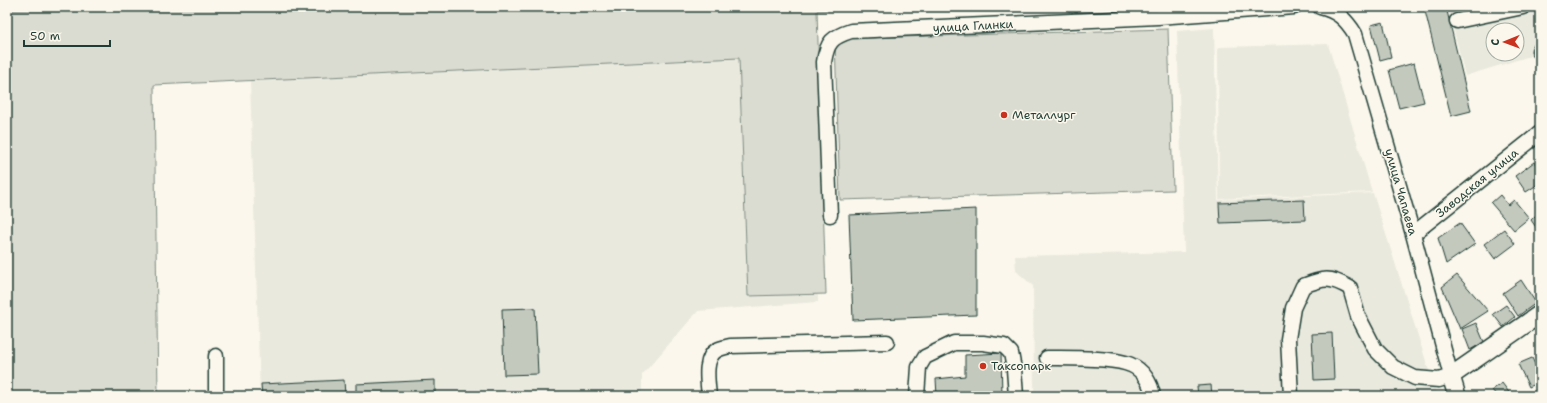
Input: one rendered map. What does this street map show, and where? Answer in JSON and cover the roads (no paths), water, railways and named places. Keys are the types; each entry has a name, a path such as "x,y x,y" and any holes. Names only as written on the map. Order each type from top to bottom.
{"main road":[{"path":"1451,376 1540,314"},
{"name":"улица Чапаева","path":"1451,376 1458,396"}],"street":[{"name":"улица Глинки","path":"830,215 824,62 826,50 831,41 838,35 851,32 1157,12 1294,7"},
{"name":"улица Чапаева","path":"1320,7 1330,9 1341,16 1348,23 1355,34 1413,234 1451,376"},
{"path":"1457,21 1523,7"},
{"name":"Заводская улица","path":"1413,234 1540,133"},
{"path":"1291,396 1288,339 1293,308 1303,286 1324,279 1338,281 1350,288 1358,316 1375,349 1393,367 1415,378 1439,380 1451,376"},
{"path":"709,396 708,372 710,358 716,350 730,346 887,342"},
{"path":"917,396 919,367 925,357 954,343 1004,346 1011,353 1014,368 1016,396"},
{"path":"216,356 216,396"},
{"path":"1047,358 1109,360 1130,364 1146,376 1153,396"}],"place":[{"name":"Металлург","path":"1004,115"},
{"name":"Таксопарк","path":"983,366"}]}
